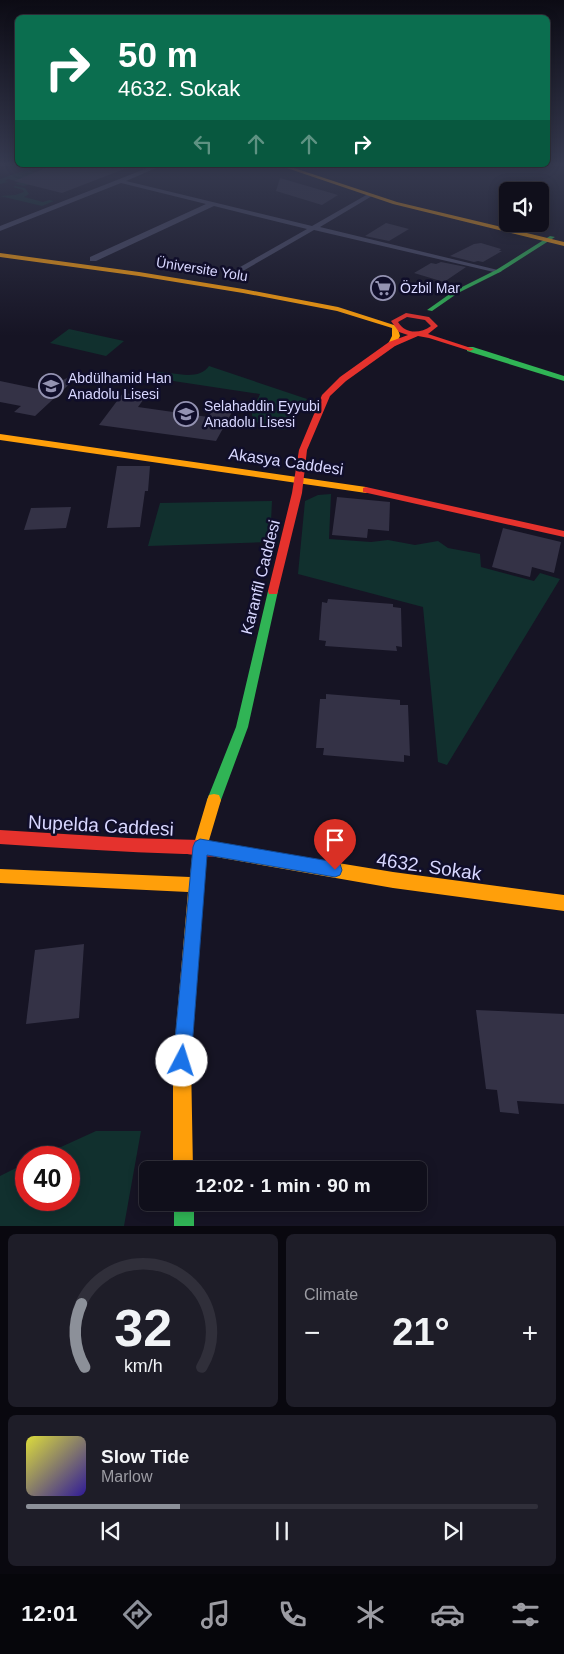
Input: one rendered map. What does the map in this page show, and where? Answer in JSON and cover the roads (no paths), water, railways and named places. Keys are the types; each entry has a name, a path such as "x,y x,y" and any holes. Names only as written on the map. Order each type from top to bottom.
{"street":[{"path":"0,229 19,221"},
{"path":"93,260 175,221"},
{"path":"288,221 400,250 498,271"},
{"path":"229,277 323,221"},
{"path":"464,221 564,244"},
{"path":"432,318 456,292 498,271 545,240 564,233"},
{"path":"0,247 229,277 316,293 362,304"},
{"name":"Üniversite Yolu","path":"0,255 218,285 360,316 405,332 417,334"},
{"path":"385,311 432,318 442,328 460,334"},
{"path":"392,344 396,336 394,321 410,315"},
{"name":"Karanfil Caddesi","path":"183,1161 182,1061 200,847 218,787 242,727 299,479 303,450 326,395 343,379 392,344 430,331 435,326 432,318"},
{"path":"417,334 439,339 564,379"},
{"name":"Akasya Caddesi","path":"0,437 381,492 564,534"},
{"name":"Nupelda Caddesi","path":"0,837 128,845 200,847"},
{"name":"4632. Sokak","path":"200,847 393,880 564,903"},
{"path":"0,876 197,885"},
{"path":"184,1211 184,1226"}],"place":[{"name":"Özbil Mar","path":"383,288"},
{"name":"Abdülhamid Han Anadolu Lisesi","path":"51,386"},
{"name":"Selahaddin Eyyubi Anadolu Lisesi","path":"186,414"}]}
